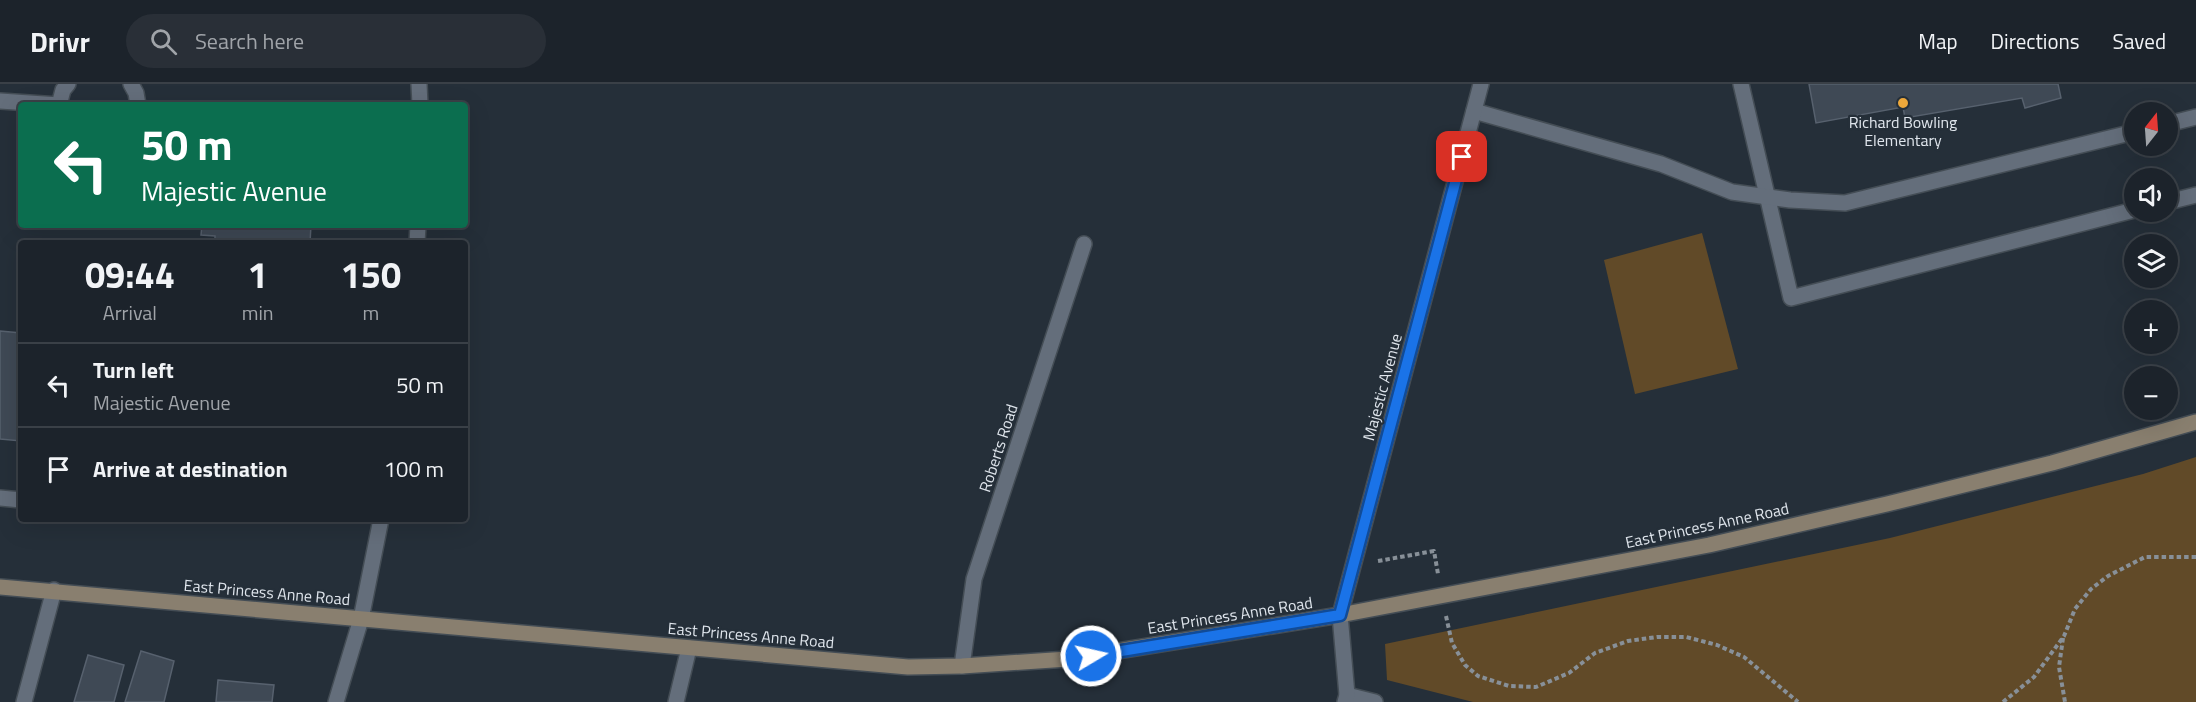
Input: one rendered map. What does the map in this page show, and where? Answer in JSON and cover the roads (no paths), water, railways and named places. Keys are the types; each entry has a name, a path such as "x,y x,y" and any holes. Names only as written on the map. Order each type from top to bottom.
{"main road":[{"name":"East Princess Anne Road","path":"0,587 908,666 962,666 1068,659 1340,615 1708,545 2052,463 2196,422"}],"street":[{"path":"60,102 63,90 68,84"},
{"path":"130,84 136,93 138,102"},
{"path":"419,84 420,102"},
{"name":"Majestic Avenue","path":"1346,698 1340,615 1481,84"},
{"path":"1742,84 1791,298 2124,213"},
{"path":"0,101 18,102"},
{"path":"1474,111 1661,164 1732,192 1845,203 2124,134"},
{"path":"2178,122 2196,117"},
{"path":"2178,200 2196,195"},
{"name":"Roberts Road","path":"962,666 974,579 1084,244"},
{"path":"0,498 18,500"},
{"path":"336,702 361,619 380,522"},
{"path":"24,702 54,590"},
{"path":"676,702 689,648"},
{"path":"1346,698 1375,702"}],"place":[{"name":"Richard Bowling Elementary","path":"1903,103"}]}
